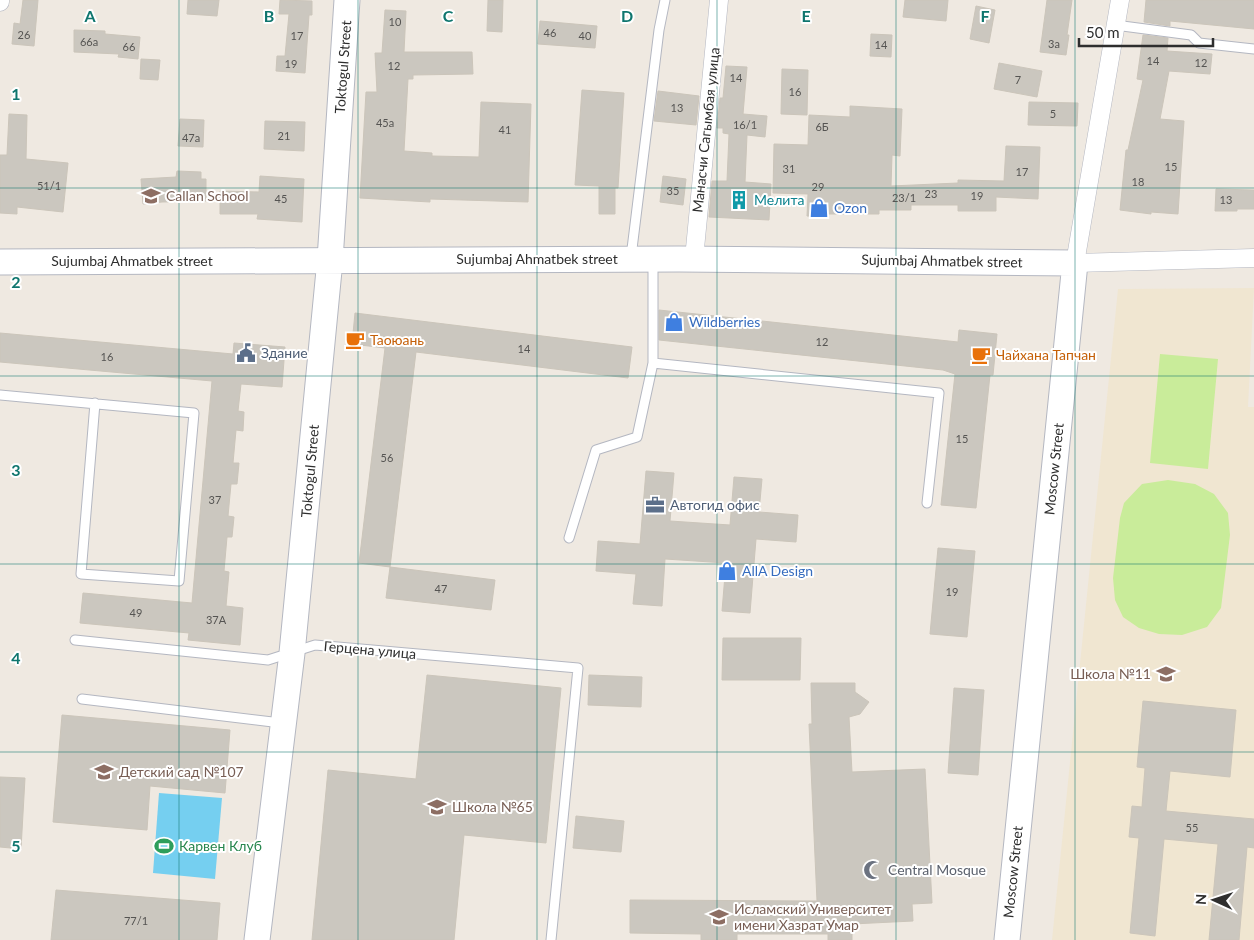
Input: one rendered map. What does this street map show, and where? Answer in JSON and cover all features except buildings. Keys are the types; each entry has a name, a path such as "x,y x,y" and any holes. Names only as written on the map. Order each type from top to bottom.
{"street":[{"name":"Toktogul Street","path":"256,940 292,652 330,260 344,0"},
{"name":"Манасчи Сагымбая улица","path":"694,259 719,0"},
{"name":"Moscow Street","path":"1007,940 1075,263 1120,0"},
{"path":"1075,263 1254,258"},
{"name":"Sujumbaj Ahmatbek street","path":"0,262 694,259 1075,263"}],"lane":[{"path":"569,538 596,450 637,437 653,363 642,259 659,30 666,0"},
{"path":"1115,25 1191,34 1199,43 1254,49"},
{"path":"653,363 940,393 927,503"},
{"path":"0,395 95,403 194,413 179,581 81,574 95,403"},
{"name":"Герцена улица","path":"75,640 268,660 315,645 578,668 551,940"},
{"path":"82,699 257,718 284,723"}],"shaded area":[{"name":"Школа №11","path":"1254,288 1248,407 1254,407 1254,940 1052,940 1118,289"}],"green space":[{"path":"1160,354 1218,359 1208,469 1150,463"},
{"path":"1168,480 1195,484 1214,494 1228,513 1230,535 1221,608 1207,627 1182,635 1159,634 1139,628 1123,617 1115,600 1113,578 1120,518 1124,503 1142,484"}],"water":[{"path":"159,793 222,798 215,879 153,873"}],"place":[{"name":"Callan School","path":"151,196"},
{"name":"Мелита","path":"739,200"},
{"name":"Ozon","path":"819,208"},
{"name":"Wildberries","path":"674,322"},
{"name":"Таоюань","path":"355,340"},
{"name":"Здание","path":"246,353"},
{"name":"Чайхана Тапчан","path":"981,355"},
{"name":"Автогид офис","path":"655,505"},
{"name":"AllA Design","path":"727,571"},
{"name":"Школа №11","path":"1166,674"},
{"name":"Детский сад №107","path":"104,772"},
{"name":"Школа №65","path":"437,807"},
{"name":"Карвен Клуб","path":"164,846"},
{"name":"Central Mosque","path":"873,870"},
{"name":"Исламский Университет имени Хазрат Умар","path":"719,917"}]}
